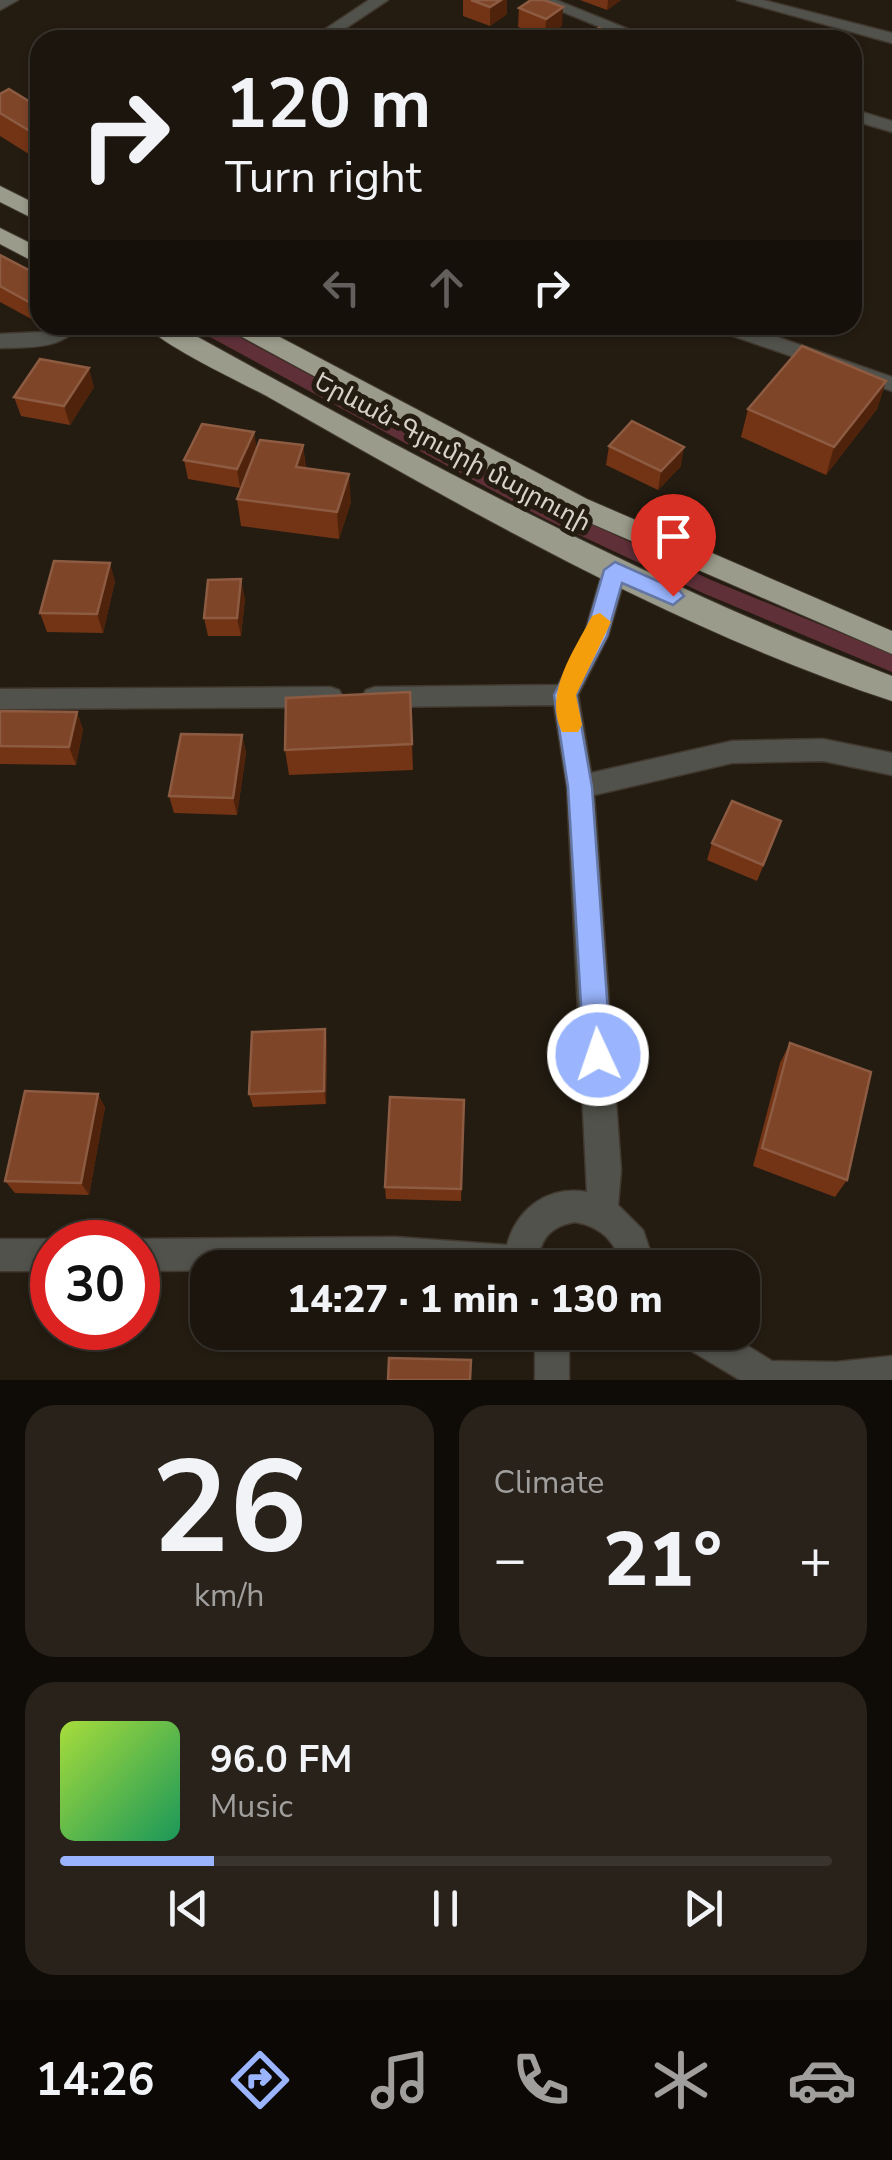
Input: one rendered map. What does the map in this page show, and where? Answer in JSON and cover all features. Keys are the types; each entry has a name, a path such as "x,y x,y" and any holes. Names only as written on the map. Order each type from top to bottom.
{"highway":[{"path":"0,194 30,210"},
{"path":"0,236 30,252"},
{"name":"Երևան-Գյումրի մայրուղի","path":"176,335 475,500 615,570 892,688"},
{"name":"Երևան-Գյումրի մայրուղի","path":"257,335 577,506 892,643"}],"street":[{"path":"0,5 10,0"},
{"path":"333,30 380,0"},
{"path":"542,0 621,30"},
{"path":"745,0 861,30"},
{"path":"862,30 892,38"},
{"path":"862,117 892,127"},
{"path":"0,341 58,335"},
{"path":"752,335 892,384"},
{"path":"602,1210 605,1170 580,787 565,695 596,636 615,570"},
{"path":"0,699 565,695"},
{"path":"580,787 732,752 823,750 892,764"},
{"path":"522,1250 532,1226 546,1213 583,1204 602,1210 628,1232 634,1250"},
{"path":"160,1254 190,1254"},
{"path":"0,1256 30,1255"},
{"path":"552,1350 552,1380"},
{"path":"722,1350 771,1379 836,1379 892,1372"}],"shaded area":[{"path":"206,335 236,335 553,506 711,580 892,654 892,672 705,594 543,518"}],"building":[{"path":"471,0 501,0 490,7"},
{"path":"531,0 563,7 546,19 519,8"},
{"path":"9,89 30,102 30,131 0,113 0,94"},
{"path":"0,255 30,271 30,301 29,302 0,286"},
{"path":"802,346 886,381 834,447 748,409"},
{"path":"40,359 89,368 64,406 14,397"},
{"path":"632,421 684,447 661,471 609,446"},
{"path":"202,424 254,432 237,469 184,460"},
{"path":"260,440 303,445 296,467 349,474 337,512 237,499"},
{"path":"54,561 110,563 97,614 40,613"},
{"path":"241,579 237,618 204,618 208,580"},
{"path":"410,692 412,744 285,750 286,698"},
{"path":"0,711 77,712 69,747 0,746"},
{"path":"181,734 242,735 233,798 169,796"},
{"path":"732,801 781,821 763,865 712,843"},
{"path":"325,1029 324,1091 249,1094 252,1032"},
{"path":"790,1043 871,1072 847,1180 762,1148"},
{"path":"25,1091 98,1094 81,1183 5,1181"},
{"path":"390,1097 464,1100 461,1189 385,1187"},
{"path":"389,1358 471,1360 470,1380 388,1380"}],"slow traffic":[{"path":"570,725 565,695 600,622"}],"route":[{"path":"598,1055 580,787 565,695 596,636 615,570 673,596"}]}
